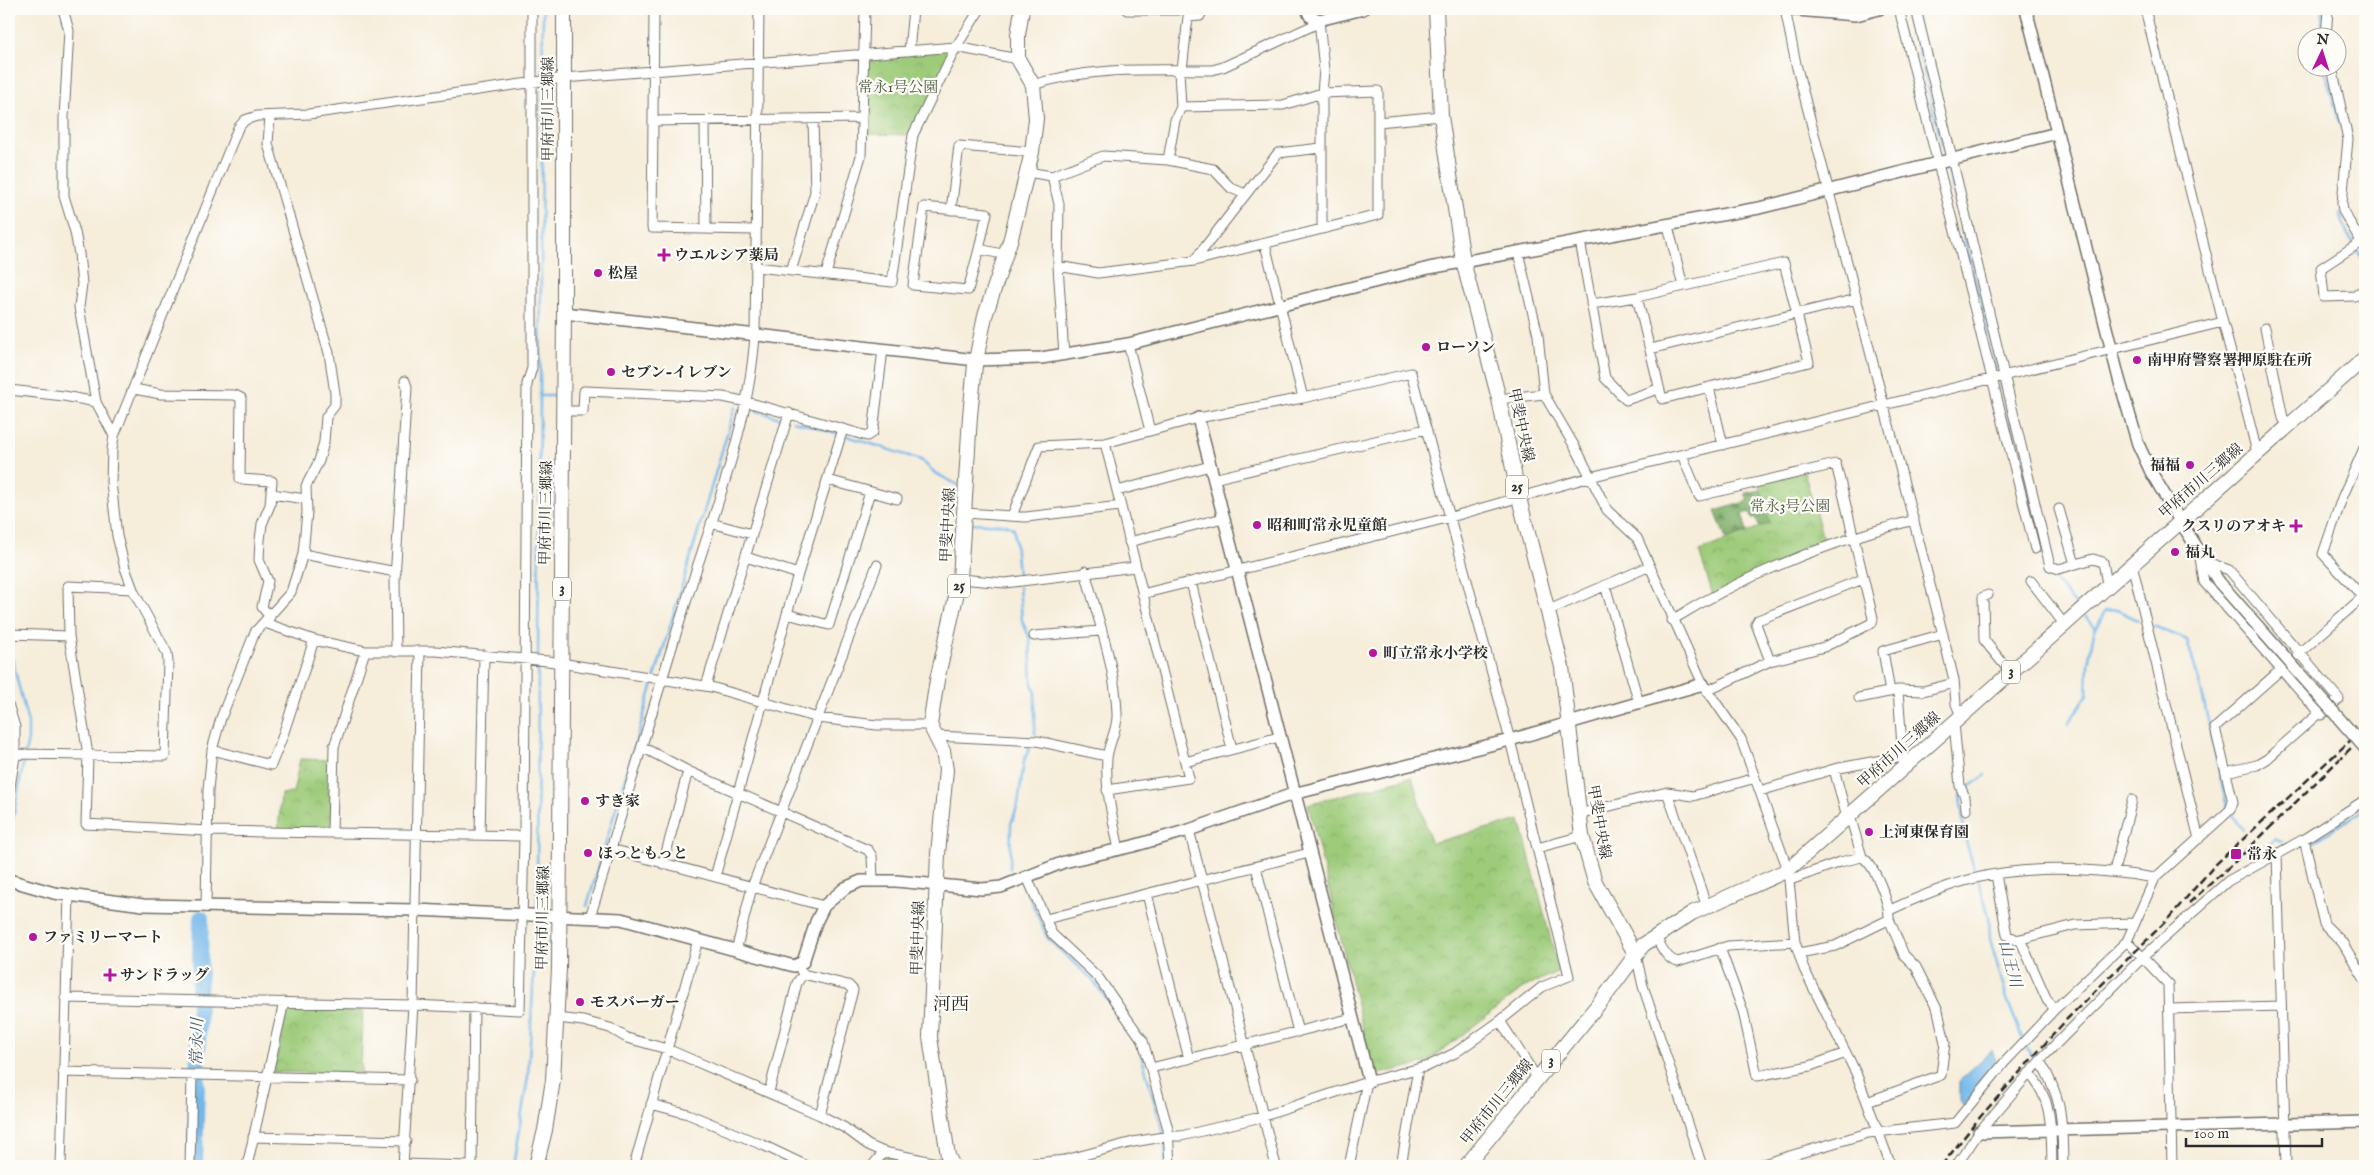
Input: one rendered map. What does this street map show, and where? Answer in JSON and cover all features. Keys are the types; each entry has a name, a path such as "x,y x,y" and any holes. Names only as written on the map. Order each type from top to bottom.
{"main road":[{"name":"甲府市川三郷線","path":"536,1166 550,1104 557,1018 554,916 555,662 563,410 564,9"},
{"path":"1018,59 1018,29 1022,9"},
{"name":"甲斐中央線","path":"1436,9 1441,116 1463,261 1499,399 1519,498 1562,667 1582,836 1595,882 1636,955"},
{"name":"甲斐中央線","path":"952,1166 948,1156 930,1037 936,885 946,770 943,751 933,731 937,680 960,579 970,416 976,360 985,316 1006,255 1032,152 1036,120 1033,84 1018,59"},
{"name":"甲府市川三郷線","path":"1466,1166 1606,995 1643,945 1655,936 1707,907 1789,875 1903,762 1957,720 2107,584 2365,358"}],"street":[{"path":"63,9 69,31 64,118 64,196 75,232 79,254 82,284 80,307 96,402 114,436"},
{"path":"65,998 413,1005 520,1010 524,916 527,384 532,368 532,9"},
{"path":"654,9 652,228 756,230"},
{"path":"590,917 642,746 658,678 711,523 746,402 755,334 759,9"},
{"path":"826,274 861,156 865,9"},
{"path":"909,51 912,9"},
{"path":"756,267 892,282 913,135 956,47 980,9"},
{"path":"1127,10 1178,9 1184,10 1188,17 1181,70 1181,107 1175,120 1168,160"},
{"path":"1188,17 1200,16 1202,9"},
{"path":"1307,9 1310,16 1320,20"},
{"path":"1033,84 1051,79 1110,71 1181,70 1223,67 1314,25 1320,20 1363,9"},
{"path":"1880,9 1856,15 1785,9 1796,64 1943,634 1954,683 1962,791 1966,810"},
{"path":"1899,9 2035,549"},
{"path":"1916,9 2050,566 2059,569 2093,558 2102,562 2107,584"},
{"path":"2026,9 2111,348 2138,444 2150,472 2219,582 2365,748"},
{"path":"2145,9 2257,453"},
{"path":"2327,28 2328,9"},
{"path":"1320,20 1324,70 1321,148 1322,229"},
{"path":"15,754 164,756 167,653 133,589 125,568 113,509 111,466 114,436 238,128 245,120 257,116 309,114 564,78 956,47 1018,59"},
{"path":"2334,78 2348,139 2342,203 2343,211 2363,245 2321,268 2324,297 2355,296 2365,288"},
{"path":"1058,266 1098,273 1194,261 1378,215 1378,91 1322,93 1283,105 1181,107"},
{"path":"206,907 208,790 212,750 222,718 255,632 291,592 303,554 307,512 305,500 306,486 319,461 324,442 326,417 335,405 329,353 268,144 270,116"},
{"path":"1378,122 1441,116"},
{"path":"653,121 862,118"},
{"path":"792,271 815,192 813,119"},
{"path":"705,121 706,229"},
{"path":"564,313 976,360 1000,361 1064,355 1128,344 1463,261 1668,226 1829,190 2057,133"},
{"path":"951,210 959,146 1032,152"},
{"path":"1194,261 1278,153 1321,148"},
{"path":"1027,172 1052,176 1103,156 1168,160 1213,169 1230,188 1245,194"},
{"path":"1052,176 1059,204 1058,266 1064,355"},
{"path":"924,207 987,213 979,249 968,290 913,285 924,207"},
{"path":"1668,226 1683,286"},
{"path":"1580,241 1605,378 1626,400 1658,389"},
{"path":"1265,244 1303,398"},
{"path":"979,249 1006,255"},
{"path":"1518,252 1538,335 1544,394 1607,510 1637,538 1672,620 1705,688 1742,739 1789,875 1795,942 1804,969 1846,1053 1891,1166"},
{"path":"1591,304 1637,297 1784,264 1809,362 1662,399 1658,389 1637,297"},
{"path":"1650,349 1857,299"},
{"path":"1142,594 1451,517 1590,477 2223,322"},
{"path":"2266,328 2282,418 2288,426"},
{"path":"1128,344 1150,431"},
{"path":"563,410 583,411 584,391 708,395 789,413 868,436 873,432 883,349"},
{"path":"1004,1166 1065,1160 1133,1142 1166,1136 1181,1136 1262,1117 1368,1081 1418,1070 1456,1053 1500,1022 1542,987 1569,976 1510,740 1411,373 1303,398 1198,418 1105,443 1039,446 1012,516"},
{"path":"396,652 396,572 407,387 405,381"},
{"path":"1709,388 1723,445"},
{"path":"134,389 161,394 235,395 241,398 240,479 272,481 272,494 262,524 258,560 268,581 262,607 267,620 314,640 365,651 435,651 555,662 706,686 818,718 1037,741 1107,756"},
{"path":"9,390 64,396 96,402"},
{"path":"1499,399 1544,394"},
{"path":"706,686 789,413"},
{"path":"1198,418 1368,1081 1349,1166"},
{"path":"715,877 798,574 843,429"},
{"path":"1213,479 1426,429"},
{"path":"1105,443 1189,778 1107,790"},
{"path":"1756,1166 1878,1132 1955,1123 2020,1046 2127,941 2154,878 2230,810 2233,802 2215,728 2364,596 2323,554 2342,498 2365,446"},
{"path":"769,1092 797,983 816,922 824,906 845,888 861,881 873,880 982,889 1001,887 1064,862 1119,850 1189,830 1294,794 1510,740 1639,703 1705,688 1770,661 1824,647 1872,623 1873,618 1836,464 1700,496 1682,455"},
{"path":"1117,492 1210,466"},
{"path":"828,480 897,499"},
{"path":"787,614 829,625 870,492"},
{"path":"272,494 305,500"},
{"path":"965,513 1012,516 1120,506"},
{"path":"2060,509 2075,564"},
{"path":"1129,542 1223,518"},
{"path":"1672,620 1712,595 1747,578 1853,536 1914,520"},
{"path":"711,523 752,534"},
{"path":"303,554 396,572"},
{"path":"2201,556 2229,570 2339,699 2267,759 2257,765 2226,772"},
{"path":"2201,556 2204,582 2319,714"},
{"path":"746,557 798,574"},
{"path":"2132,564 2199,839"},
{"path":"736,951 752,887 877,565"},
{"path":"1549,610 1650,566"},
{"path":"960,579 1006,583 1085,571 1135,567"},
{"path":"1085,571 1111,672 1117,714 1115,734 1107,756 1107,790 1119,850"},
{"path":"1770,661 1756,624 1758,620 1864,579"},
{"path":"2031,581 2064,624"},
{"path":"1190,582 1232,749"},
{"path":"1605,585 1639,703"},
{"path":"133,589 68,586 69,636 88,755 86,824 208,830 524,836"},
{"path":"1988,595 1983,597 1984,640 2010,672"},
{"path":"1034,636 1101,631"},
{"path":"9,634 69,636"},
{"path":"1760,791 1834,769 1903,762 1894,691 1883,651 1943,634"},
{"path":"212,750 271,765 282,738 314,640"},
{"path":"332,833 334,747 365,651"},
{"path":"420,652 413,1005 410,1080 403,1165 468,1166"},
{"path":"480,835 484,655"},
{"path":"1859,698 1894,691 1923,691 1954,683"},
{"path":"9,707 15,727 15,754 9,792"},
{"path":"1185,762 1279,737"},
{"path":"642,746 688,771 739,792 780,814 868,850 872,856 873,880"},
{"path":"1834,769 1862,857 1873,869 1904,955 1916,967 1938,1011 1944,1043 1941,1075 1867,1102"},
{"path":"663,864 688,771"},
{"path":"1578,814 1667,792 1693,796 1756,778"},
{"path":"1667,792 1707,907"},
{"path":"2114,871 2132,800"},
{"path":"1956,1166 1979,1132 2035,1067 2144,956 2228,881 2304,839 2365,800"},
{"path":"1189,830 1276,1166"},
{"path":"1537,848 1582,836"},
{"path":"2304,839 2324,924 2342,942 2365,980"},
{"path":"611,849 824,906"},
{"path":"1046,919 1309,853"},
{"path":"2277,854 2286,1166"},
{"path":"1789,875 1862,857"},
{"path":"1256,867 1298,1032"},
{"path":"1799,953 1835,946 1889,914 1984,876 2043,870 2114,871 2154,878"},
{"path":"1996,875 2006,935 2017,940 2075,926 2134,923"},
{"path":"1028,877 1052,934 1098,977 1143,1041 1166,1136 1170,1166"},
{"path":"9,880 68,895 143,905 415,910 622,919 794,966 848,985 853,990 820,1114"},
{"path":"1146,894 1189,1059"},
{"path":"61,1166 68,895"},
{"path":"1655,936 1672,961 1678,962 1720,948 1795,942"},
{"path":"2020,939 2047,1000 2056,1009"},
{"path":"636,1166 651,1104 698,940"},
{"path":"2127,941 2144,956 2168,984 2172,1166"},
{"path":"1720,948 1743,1011 1757,1076 1810,1066 1846,1053"},
{"path":"1636,955 1643,986 1702,1166"},
{"path":"247,1166 284,1002"},
{"path":"2169,1009 2281,1006"},
{"path":"472,1166 474,1007"},
{"path":"557,1018 583,1021 610,1028 627,1038 667,1049 820,1114 845,1128 868,1145 884,1152 952,1166"},
{"path":"1151,1068 1352,1018"},
{"path":"1500,1022 1537,1078"},
{"path":"2035,1067 2056,1130 2063,1166"},
{"path":"2035,1067 2057,1094 2061,1111 2056,1130 2052,1166"},
{"path":"1401,1166 1418,1070"},
{"path":"63,1072 410,1080"},
{"path":"190,1166 196,1075"},
{"path":"651,1104 688,1114 807,1166"},
{"path":"1979,1132 2365,1122"},
{"path":"253,1137 406,1141"},
{"path":"872,1166 884,1152"}],"green space":[{"name":"常永1号公園","path":"956,47 913,135 862,134 864,55"},
{"name":"常永3号公園","path":"1804,471 1825,546 1713,595 1699,551 1770,523 1759,482"},
{"path":"1761,490 1770,523 1759,527 1756,517 1752,519 1750,512 1742,514 1747,531 1726,539 1715,511 1748,501 1745,493"},
{"path":"300,759 331,760 332,833 278,832 281,794 293,793"},
{"path":"1412,777 1431,843 1520,820 1559,971 1523,988 1426,1063 1374,1075 1308,804"},
{"path":"288,1010 363,1010 361,1074 273,1072"},
{"path":"884,1152 917,1159 916,1166 872,1166"}],"water":[{"path":"1992,1050 1997,1063 1963,1106 1960,1101 1960,1080"}],"waterway":[{"path":"538,657 543,9"},
{"path":"1908,9 1944,153"},
{"path":"2322,28 2323,9"},
{"path":"2327,78 2340,124"},
{"path":"1948,169 1997,369"},
{"path":"2340,213 2347,233 2365,263"},
{"path":"2001,384 2029,496"},
{"path":"540,396 555,396"},
{"path":"587,906 735,407"},
{"path":"756,411 784,419"},
{"path":"793,421 836,433"},
{"path":"847,436 921,460 935,473 958,485"},
{"path":"970,523 1007,525 1014,529 1018,574"},
{"path":"2046,567 2052,578 2077,606"},
{"path":"1019,587 1022,620 1030,639 1032,685 1035,690 1035,734"},
{"name":"山王川","path":"2068,724 2087,695 2088,664 2094,632 2105,611 2117,610 2138,620"},
{"path":"2085,616 2096,628"},
{"path":"2154,626 2187,640 2201,689 2227,807"},
{"path":"9,647 28,723 28,739 9,839"},
{"path":"537,912 538,663"},
{"path":"1010,869 1011,824 1018,805 1024,761 1031,744"},
{"name":"山王川","path":"1964,790 1986,775"},
{"name":"山王川","path":"1960,795 1965,838 1976,875"},
{"path":"2312,843 2365,809"},
{"path":"2232,816 2243,829"},
{"path":"2258,846 2264,852 2274,838 2282,842"},
{"name":"山王川","path":"1978,880 1989,916 1990,939 2007,999 2021,1035 2035,1062"},
{"path":"1026,889 1048,939 1093,980 1138,1044 1164,1135"},
{"name":"常永川","path":"195,1166 201,918"},
{"path":"513,1166 528,1077 537,918"},
{"path":"536,948 551,944"},
{"name":"山王川","path":"2037,1067 2051,1093"},
{"name":"山王川","path":"2056,1115 2057,1127"},
{"name":"山王川","path":"2057,1133 2058,1166"},
{"path":"1165,1146 1165,1166"}],"railway":[{"path":"1941,1166 1981,1116 2067,1019 2167,920 2215,865 2365,727"},
{"path":"2189,903 2239,858 2351,748"}],"place":[{"name":"ウエルシア薬局","path":"664,255"},
{"name":"松屋","path":"598,273"},
{"name":"ローソン","path":"1426,347"},
{"name":"南甲府警察署押原駐在所","path":"2137,360"},
{"name":"セブン-イレブン","path":"611,372"},
{"name":"福福","path":"2190,465"},
{"name":"昭和町常永児童館","path":"1257,525"},
{"name":"クスリのアオキ","path":"2296,526"},
{"name":"福丸","path":"2175,552"},
{"name":"町立常永小学校","path":"1373,653"},
{"name":"すき家","path":"585,801"},
{"name":"上河東保育園","path":"1869,832"},
{"name":"ほっともっと","path":"588,853"},
{"name":"常永","path":"2236,854"},
{"name":"ファミリーマート","path":"33,937"},
{"name":"サンドラッグ","path":"110,975"},
{"name":"モスバーガー","path":"580,1002"}],"district":[{"name":"河西","path":"951,1005"}]}
